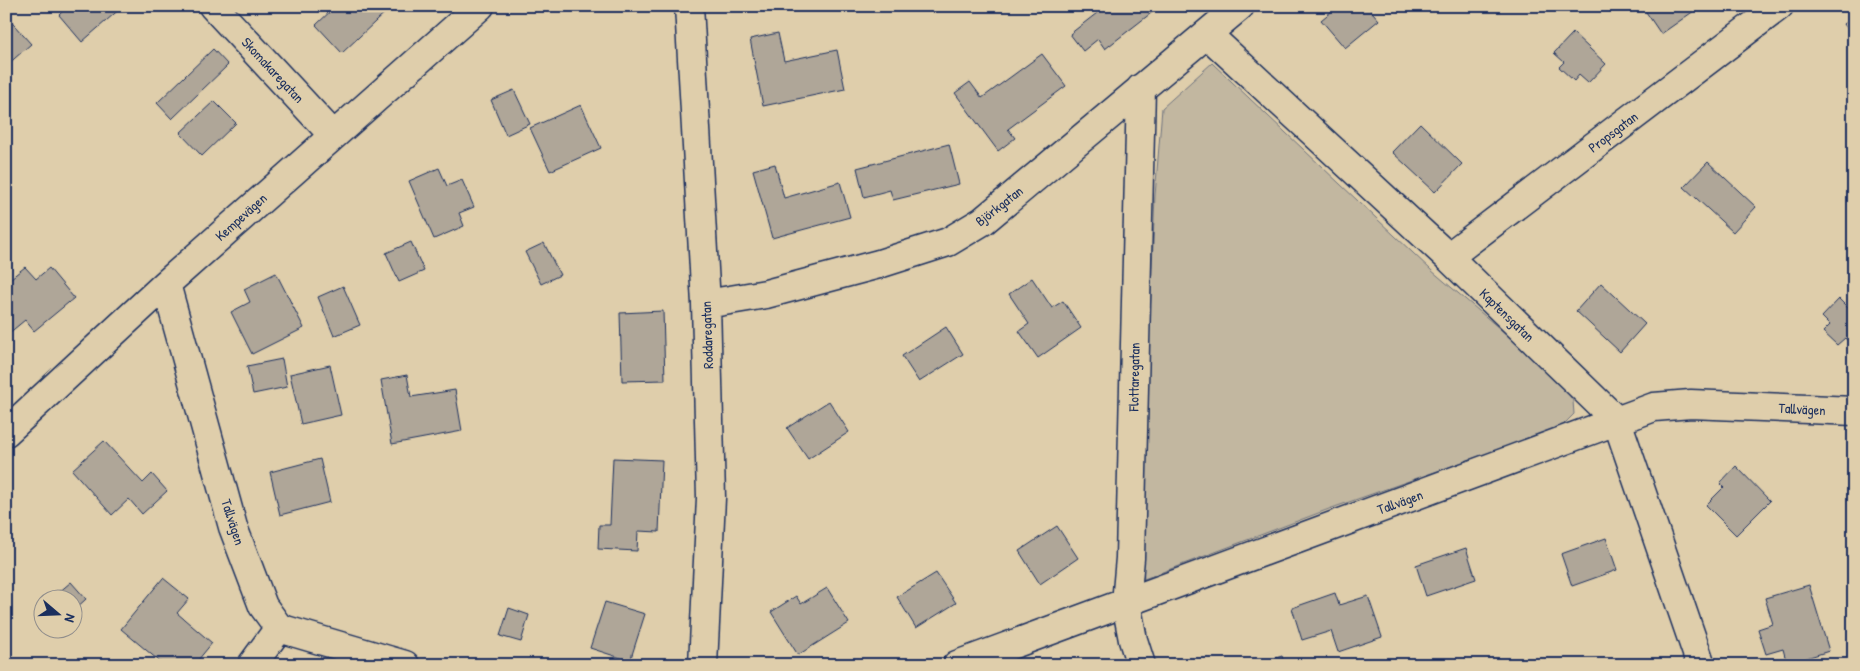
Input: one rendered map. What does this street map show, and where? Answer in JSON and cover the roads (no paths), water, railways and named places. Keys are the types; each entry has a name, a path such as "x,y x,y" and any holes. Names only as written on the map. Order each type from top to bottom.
{"street":[{"name":"Skomakaregatan","path":"213,6 332,135"},
{"name":"Kempevägen","path":"7,431 166,284 332,135 480,6"},
{"name":"Roddaregatan","path":"689,6 706,304 711,498 703,665"},
{"name":"Björkgatan","path":"706,304 766,294 948,242 983,221 1240,6"},
{"name":"Propsgatan","path":"1448,257 1779,6"},
{"name":"Kaptensgatan","path":"1207,34 1448,257 1617,421 1701,665"},
{"name":"Flottaregatan","path":"1141,88 1130,558 1126,603 1133,640 1141,665"},
{"name":"Tallvägen","path":"166,284 234,527 263,606 279,628"},
{"name":"Tallvägen","path":"958,665 1654,407 1690,404 1854,411"},
{"path":"252,665 279,628 405,665"}]}
